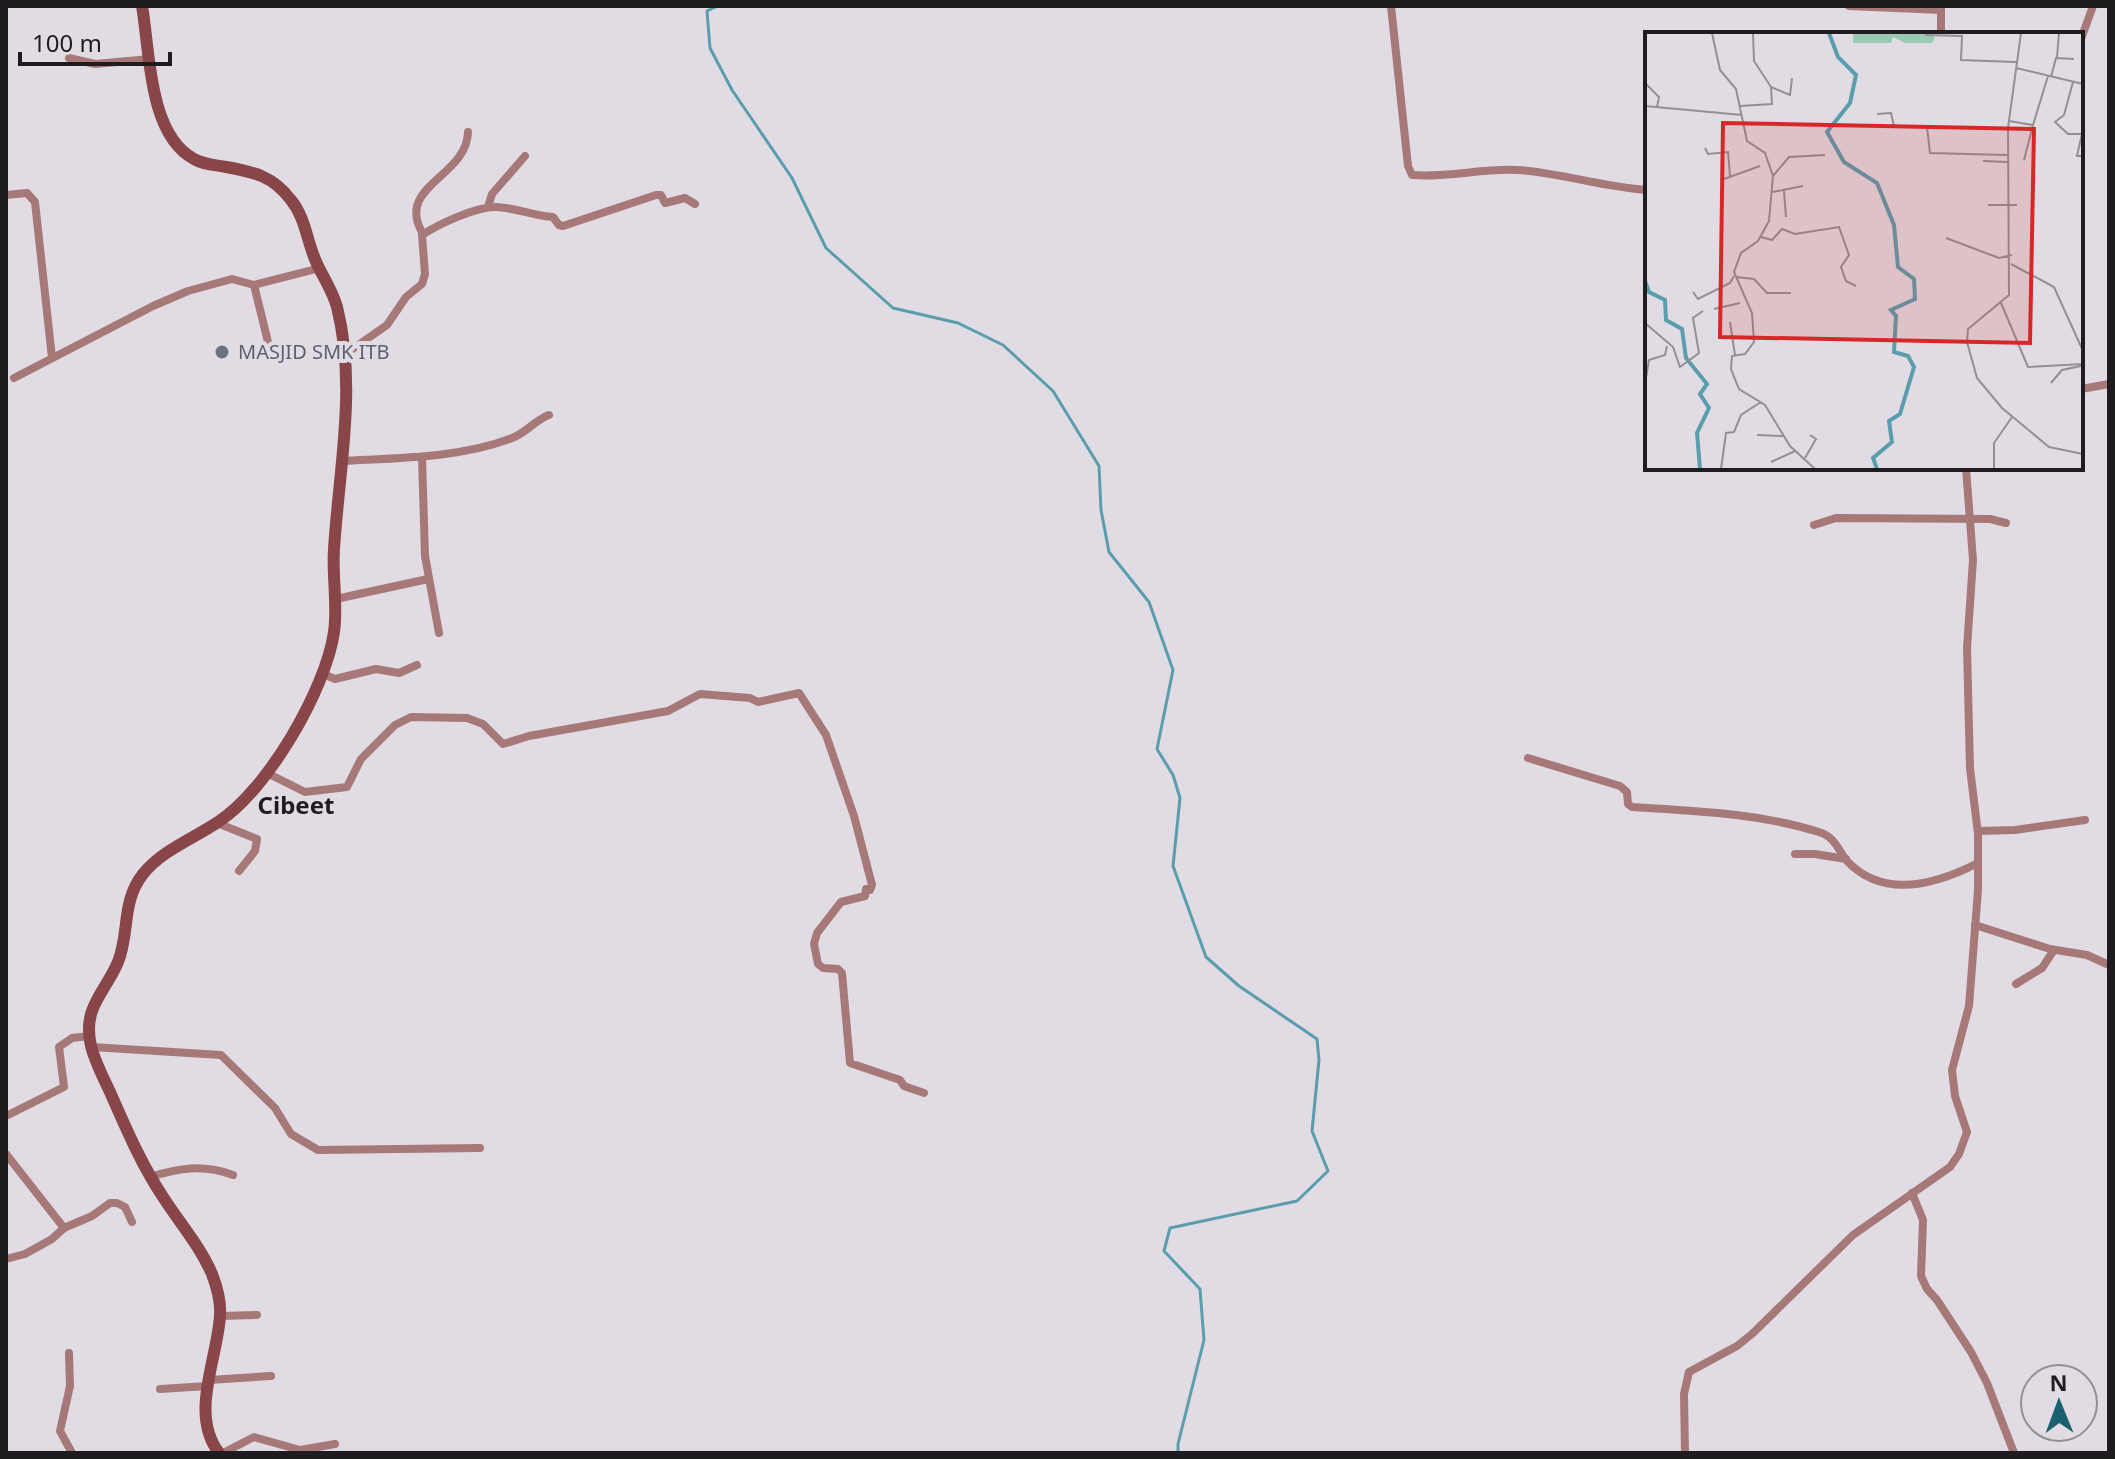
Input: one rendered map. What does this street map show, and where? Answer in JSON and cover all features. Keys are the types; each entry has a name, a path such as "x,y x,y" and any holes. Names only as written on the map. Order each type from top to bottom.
{"main road":[{"path":"142,6 162,120 176,145 198,161 258,173 290,198 308,230 313,253 335,301 344,355 345,433 333,555 336,599 332,641 321,673 301,718 267,773 239,806 173,849 146,870 138,881 128,905 118,962 93,1004 90,1042 150,1177 203,1255 217,1286 221,1316 208,1383 207,1428 212,1443 221,1453"}],"street":[{"path":"1391,6 1408,166 1412,175 1523,171 1645,190"},
{"path":"1849,6 1941,8 1941,32"},
{"path":"2083,34 2093,6"},
{"path":"69,58 95,64 150,59"},
{"path":"344,355 387,325 406,297 422,284 425,274 423,234 417,221 420,197 427,187 458,161 468,140 468,132"},
{"path":"488,207 492,194 525,156"},
{"path":"6,195 27,193 35,202 52,358"},
{"path":"423,234 448,221 488,207 552,217 563,226 656,195 661,195 665,203 686,198 695,204"},
{"path":"14,378 188,291 232,279 254,285 320,268"},
{"path":"254,285 268,342"},
{"path":"2083,389 2109,384"},
{"path":"343,461 422,457 515,437 549,415"},
{"path":"422,457 428,579 439,633"},
{"path":"1685,1453 1684,1394 1689,1372 1737,1346 1833,1252 1873,1219 1950,1167 1959,1154 1967,1132 1955,1096 1952,1070 1969,1006 1978,863 1978,831 1970,768 1967,648 1973,560 1966,470"},
{"path":"1814,525 1839,518 1969,519 2006,523"},
{"path":"336,599 428,579"},
{"path":"321,673 335,679 376,669 399,673 417,665"},
{"path":"267,773 305,792 346,788 361,759 395,725 414,717 471,719 483,724 503,744 529,736 668,711 700,694 750,698 758,702 799,693 826,735 854,816 872,885 870,890 866,889 865,896 838,904 817,933 814,944 818,964 842,973 850,1063 900,1080 904,1086 924,1093"},
{"path":"1528,758 1620,786 1627,792 1628,804 1632,807 1750,815 1821,832 1835,842 1846,859 1879,882 1901,885 1939,881 1978,863"},
{"path":"1978,831 2015,830 2085,820"},
{"path":"217,823 257,839 255,851 239,871"},
{"path":"1795,854 1846,859"},
{"path":"1975,925 2054,950 2087,955 2107,962"},
{"path":"2016,984 2042,968 2054,950"},
{"path":"6,1116 64,1087 59,1047 72,1038 221,1055 275,1108 291,1134 318,1150 480,1148"},
{"path":"6,1154 64,1228"},
{"path":"150,1177 186,1167 219,1170 233,1175"},
{"path":"1912,1193 1923,1220 1921,1276 1971,1352 1987,1383 2014,1453"},
{"path":"6,1259 25,1254 110,1203 117,1203 128,1210 132,1222"},
{"path":"221,1316 257,1315"},
{"path":"69,1353 70,1386 60,1431 72,1453"},
{"path":"160,1389 271,1376"},
{"path":"221,1453 254,1437 300,1450 335,1444"}],"waterway":[{"path":"718,6 707,11 710,48 732,90 792,178 826,248 893,308 958,323 1003,345 1053,391 1099,466 1101,510 1109,552 1149,602 1173,670 1157,749 1173,775 1180,798 1173,866 1206,957 1239,986 1317,1039 1319,1060 1312,1131 1328,1171 1297,1201 1170,1228 1164,1251 1200,1289 1204,1340 1178,1453"}],"place":[{"name":"MASJID SMK ITB","path":"222,352"}],"district":[{"name":"Cibeet","path":"296,806"}]}
